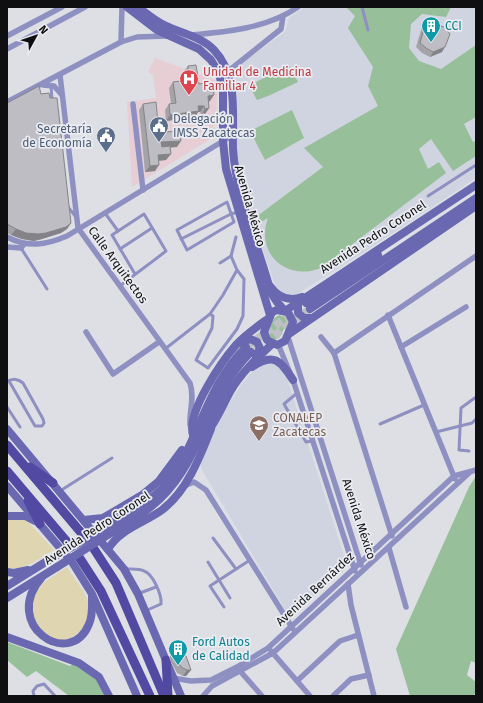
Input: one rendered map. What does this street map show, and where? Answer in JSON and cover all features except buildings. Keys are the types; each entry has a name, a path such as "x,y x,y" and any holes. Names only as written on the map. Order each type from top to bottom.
{"main road":[{"path":"8,447 53,484"},
{"path":"8,447 84,536"},
{"path":"7,471 68,543"},
{"path":"18,484 40,524"},
{"path":"94,549 116,583 164,696"},
{"path":"79,557 101,591 150,696"},
{"path":"166,660 168,696"}],"street":[{"path":"7,36 62,7"},
{"path":"7,49 85,7"},
{"path":"121,42 122,7"},
{"name":"Avenida México","path":"127,7 144,22 199,49 216,66 222,81 223,141 226,169 234,213 270,316"},
{"name":"Avenida México","path":"138,7 166,26 213,48 221,58 229,75 233,151 243,199 274,299 285,311"},
{"path":"7,102 121,42 137,37 190,36 264,24 298,7"},
{"path":"229,75 231,69 281,29 282,16"},
{"name":"Calle Arquitectos","path":"60,75 78,228 190,383 194,394 189,416 193,438"},
{"path":"40,85 51,85 59,91 63,97"},
{"path":"134,104 143,190"},
{"path":"7,247 39,245 54,241 105,213 233,135"},
{"name":"Avenida Pedro Coronel","path":"307,303 311,292 476,187"},
{"name":"Avenida Pedro Coronel","path":"307,303 476,187"},
{"name":"Avenida Pedro Coronel","path":"285,311 307,303 476,198"},
{"path":"288,335 310,318 476,206"},
{"path":"7,237 22,246"},
{"path":"334,353 476,256"},
{"path":"269,284 275,292 288,299 296,299 311,292"},
{"path":"307,303 298,304 298,313 304,318 310,318"},
{"path":"401,347 466,307"},
{"path":"274,311 285,311 291,316 293,322 286,341 275,344 267,340 264,332 270,316 274,311"},
{"path":"388,315 458,485"},
{"name":"Avenida Pedro Coronel","path":"193,438 210,382 236,346 270,316"},
{"path":"86,332 114,374 159,342"},
{"name":"Avenida México","path":"288,335 363,571"},
{"path":"321,337 334,353 395,543"},
{"path":"236,346 247,339 257,342 260,350 251,363"},
{"name":"Avenida México","path":"275,344 298,393 312,441 357,577"},
{"name":"Avenida Pedro Coronel","path":"193,438 210,429 242,374 251,363 275,344"},
{"name":"Avenida Pedro Coronel","path":"7,586 52,558 159,501 174,486 193,438 216,387 231,363 249,350"},
{"path":"242,374 260,362 271,359 282,364 293,380"},
{"path":"7,429 124,569 138,594 181,696"},
{"path":"108,548 114,539 162,510 181,489 200,454 210,429"},
{"path":"84,520 101,519 151,488 165,474 181,450 193,438"},
{"path":"454,476 476,470"},
{"name":"Avenida Bernárdez","path":"203,696 212,686 239,670 273,653 395,543 469,473"},
{"name":"Avenida Bernárdez","path":"173,678 191,681 211,680 239,670 268,648 454,476"},
{"path":"181,489 194,482 206,490 296,633"},
{"path":"7,486 72,562 92,594 137,696"},
{"name":"Avenida Pedro Coronel","path":"7,598 42,577 142,509"},
{"path":"7,516 25,516 40,524"},
{"path":"101,519 103,528 108,535 114,539"},
{"path":"389,548 406,607"},
{"path":"7,572 21,572 38,566"},
{"path":"346,576 358,636 374,696"},
{"path":"42,577 32,586 24,611 28,624 33,631 38,636 52,643 71,641 87,629 91,619 92,594"},
{"path":"297,682 340,641 358,636"},
{"path":"7,637 79,662 99,677 109,696"},
{"path":"268,648 310,696"},
{"path":"239,670 262,696"},
{"path":"333,696 351,680 369,675"}],"lane":[{"path":"362,7 368,30"},
{"path":"51,85 53,104"},
{"path":"428,196 476,165"},
{"path":"227,202 234,213 234,222 187,250 181,239 177,230 227,202"},
{"path":"66,204 77,218"},
{"path":"105,213 118,231"},
{"path":"181,239 234,213"},
{"path":"120,286 166,251 144,214 112,235 135,274"},
{"path":"120,249 152,228"},
{"path":"210,314 212,316 212,328 196,360 208,368 237,329 243,316 244,279 237,270 231,256 236,237"},
{"path":"22,246 47,289"},
{"path":"220,263 231,256"},
{"path":"164,349 210,314 223,296 237,270"},
{"path":"19,380 23,384 43,419 44,423 42,426 35,426 8,381 19,380"},
{"path":"298,393 284,404 306,442 312,441"},
{"path":"469,451 458,450 461,408 476,397"},
{"path":"380,424 424,405"},
{"path":"7,407 20,427"},
{"path":"7,417 12,414"},
{"path":"435,432 472,423 476,419"},
{"path":"60,491 112,458"},
{"path":"213,538 236,569"},
{"path":"224,607 210,586 250,560"},
{"path":"208,562 230,598"},
{"path":"124,569 143,570 149,573 162,599 161,604 145,611"},
{"path":"138,594 156,587"},
{"path":"34,696 33,691 37,686 44,684 55,696"}],"shaded area":[{"path":"305,7 476,7 476,178 355,258 297,294 291,296 284,294 275,285 244,195 235,148 234,74 239,65 285,32 289,18"},
{"path":"155,58 218,81 216,121 213,133 209,140 132,187 127,102 156,98 153,75 148,72"},
{"name":"CONALEP Zacatecas","path":"273,362 279,365 286,375 346,562 345,569 290,618 202,470 200,462 218,421 243,382 253,371 264,364"}],"green space":[{"path":"346,7 451,7 446,17 422,14 411,24 409,48 419,61 441,69 476,45 476,117 464,124 473,142 476,141 476,156 453,171 431,139 419,149 428,169 439,162 446,173 321,268 308,271 296,271 285,268 276,261 270,253 266,243 265,231 268,218 261,222 256,217 323,167 304,148 378,106 368,86 373,67 348,28 355,16"},
{"path":"289,65 298,82 257,100 251,89 256,82"},
{"path":"292,110 304,138 265,160 250,131"},
{"path":"279,315 285,317 287,322 280,337 275,340 269,337 269,331 272,321"},
{"path":"476,476 476,663 471,661 467,675 476,682 476,694 470,696 410,696 396,649 469,487"},
{"path":"7,642 70,666 74,663 96,678 107,696 69,696 36,671 27,677 7,660"}],"sand":[{"path":"7,519 20,519 28,522 54,550 26,566 20,568 7,568"},
{"path":"67,567 87,599 89,607 88,614 83,627 78,633 66,639 55,640 37,632 28,604 37,587"}],"tunnel":[{"path":"246,347 306,303"},
{"path":"255,350 310,309"}],"place":[{"name":"CCI","path":"431,43"},
{"name":"Unidad de Medicina Familiar 4","path":"189,96"},
{"name":"Delegación IMSS Zacatecas","path":"159,143"},
{"name":"Secretaría de Economía","path":"106,153"},
{"name":"CONALEP Zacatecas","path":"259,442"},
{"name":"Ford Autos de Calidad","path":"178,666"}]}
